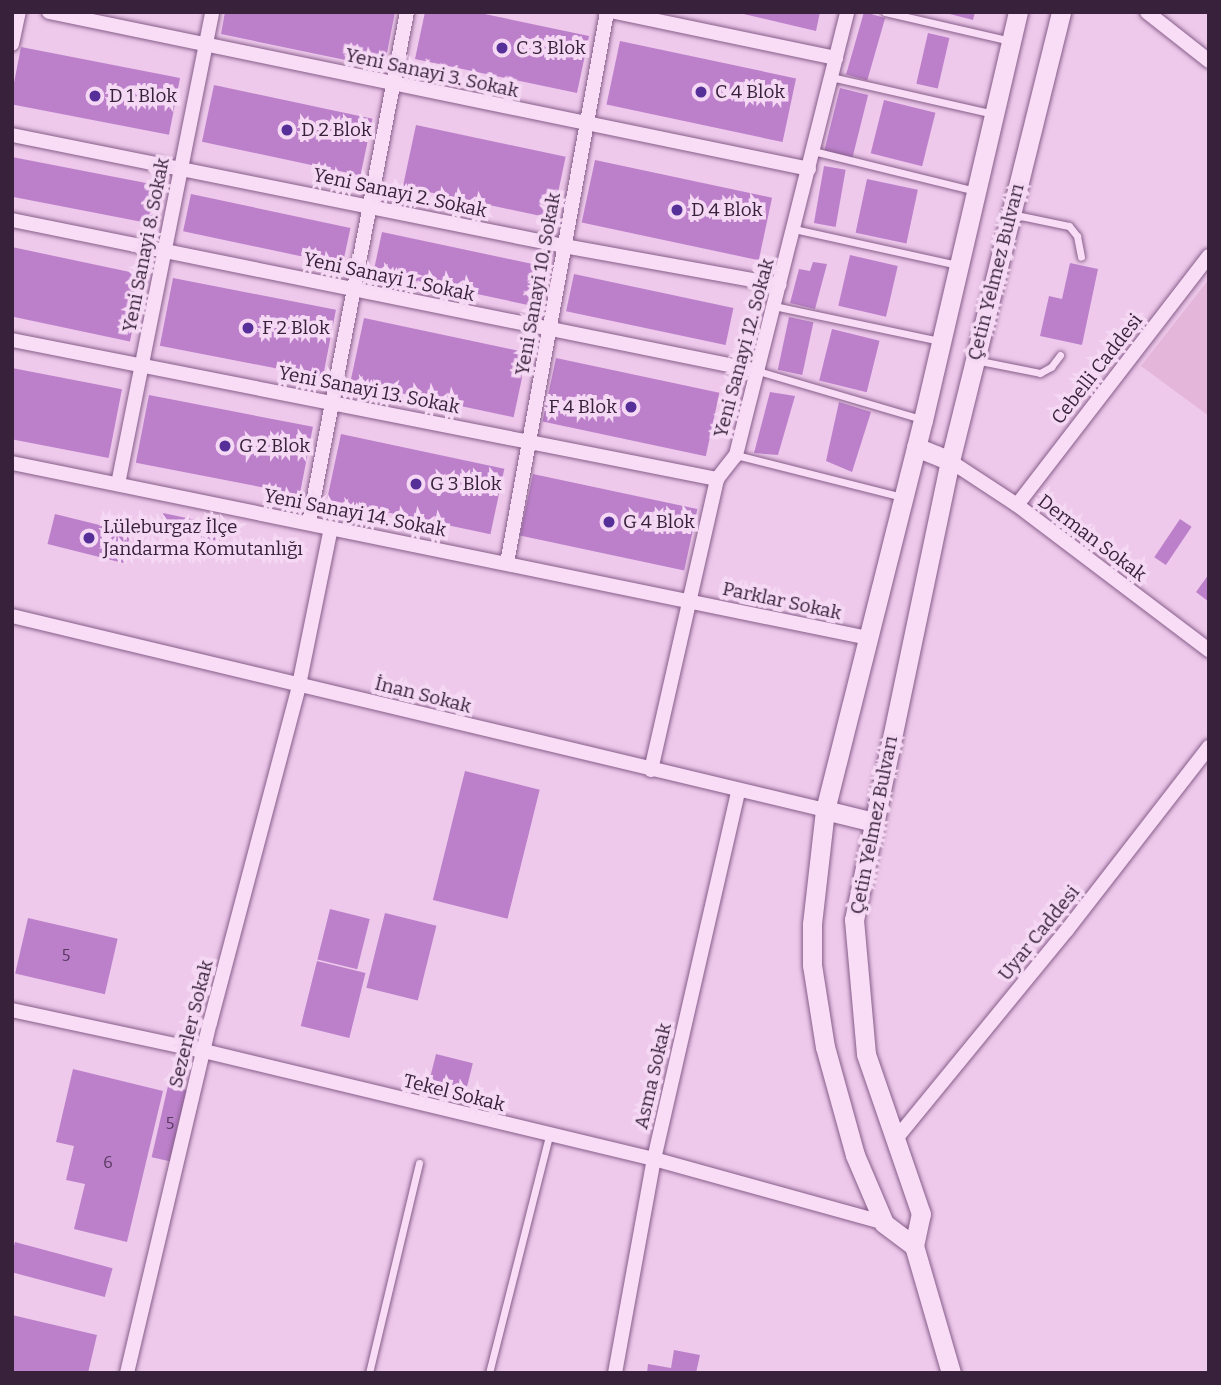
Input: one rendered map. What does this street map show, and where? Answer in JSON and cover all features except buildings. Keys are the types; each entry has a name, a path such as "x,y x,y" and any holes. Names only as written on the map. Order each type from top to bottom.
{"street":[{"path":"12,44 19,12"},
{"name":"Yeni Sanayi 3. Sokak","path":"49,12 809,169"},
{"name":"Yeni Sanayi 8. Sokak","path":"118,484 212,12"},
{"path":"309,523 408,12"},
{"name":"Yeni Sanayi 10. Sokak","path":"507,563 607,12"},
{"path":"615,12 836,58"},
{"name":"Yeni Sanayi 12. Sokak","path":"651,770 717,479 736,454 846,12"},
{"name":"Çetin Yelmez Bulvarı","path":"1018,12 923,420 825,810 812,924 812,965 828,1059 855,1155 884,1223 914,1246 921,1214 866,1054 854,920 950,461 1061,12"},
{"path":"1147,12 1209,61"},
{"name":"Yeni Sanayi 2. Sokak","path":"12,135 564,246 780,285"},
{"name":"Yeni Sanayi 1. Sokak","path":"12,220 758,371"},
{"name":"Cebelli Caddesi","path":"1017,505 1209,256"},
{"name":"Yeni Sanayi 13. Sokak","path":"12,340 717,479"},
{"path":"916,447 950,461"},
{"name":"Derman Sokak","path":"950,461 1017,505 1209,650"},
{"name":"Yeni Sanayi 14. Sokak","path":"12,463 689,602"},
{"name":"Sezerler Sokak","path":"127,1373 204,1051 299,685 331,527"},
{"name":"Parklar Sokak","path":"689,602 868,638"},
{"name":"İnan Sokak","path":"12,616 825,810"},
{"name":"Uyar Caddesi","path":"895,1140 1067,930 1209,747"},
{"name":"Asma Sokak","path":"615,1373 653,1159 738,791"},
{"path":"825,810 874,822"},
{"name":"Tekel Sokak","path":"12,1010 204,1051 653,1159 884,1223"},
{"path":"914,1246 951,1373"}],"lane":[{"path":"885,12 1012,41"},
{"path":"831,78 996,115"},
{"path":"813,151 977,191"},
{"path":"1011,214 1069,226 1077,236 1081,257"},
{"path":"794,229 960,266"},
{"path":"774,306 940,341"},
{"path":"974,360 1040,373 1051,367 1060,355"},
{"path":"758,371 923,420"},
{"path":"736,454 902,497"},
{"path":"489,1373 550,1136"},
{"path":"369,1373 419,1163"}],"shaded area":[{"path":"1209,279 1209,416 1141,366"}],"place":[{"name":"C 3 Blok","path":"502,48"},
{"name":"C 4 Blok","path":"701,92"},
{"name":"D 1 Blok","path":"95,96"},
{"name":"D 2 Blok","path":"287,130"},
{"name":"D 4 Blok","path":"677,210"},
{"name":"F 2 Blok","path":"248,328"},
{"name":"F 4 Blok","path":"631,407"},
{"name":"G 2 Blok","path":"225,446"},
{"name":"G 3 Blok","path":"416,484"},
{"name":"G 4 Blok","path":"609,522"},
{"name":"Lüleburgaz İlçe Jandarma Komutanlığı","path":"89,538"}]}
